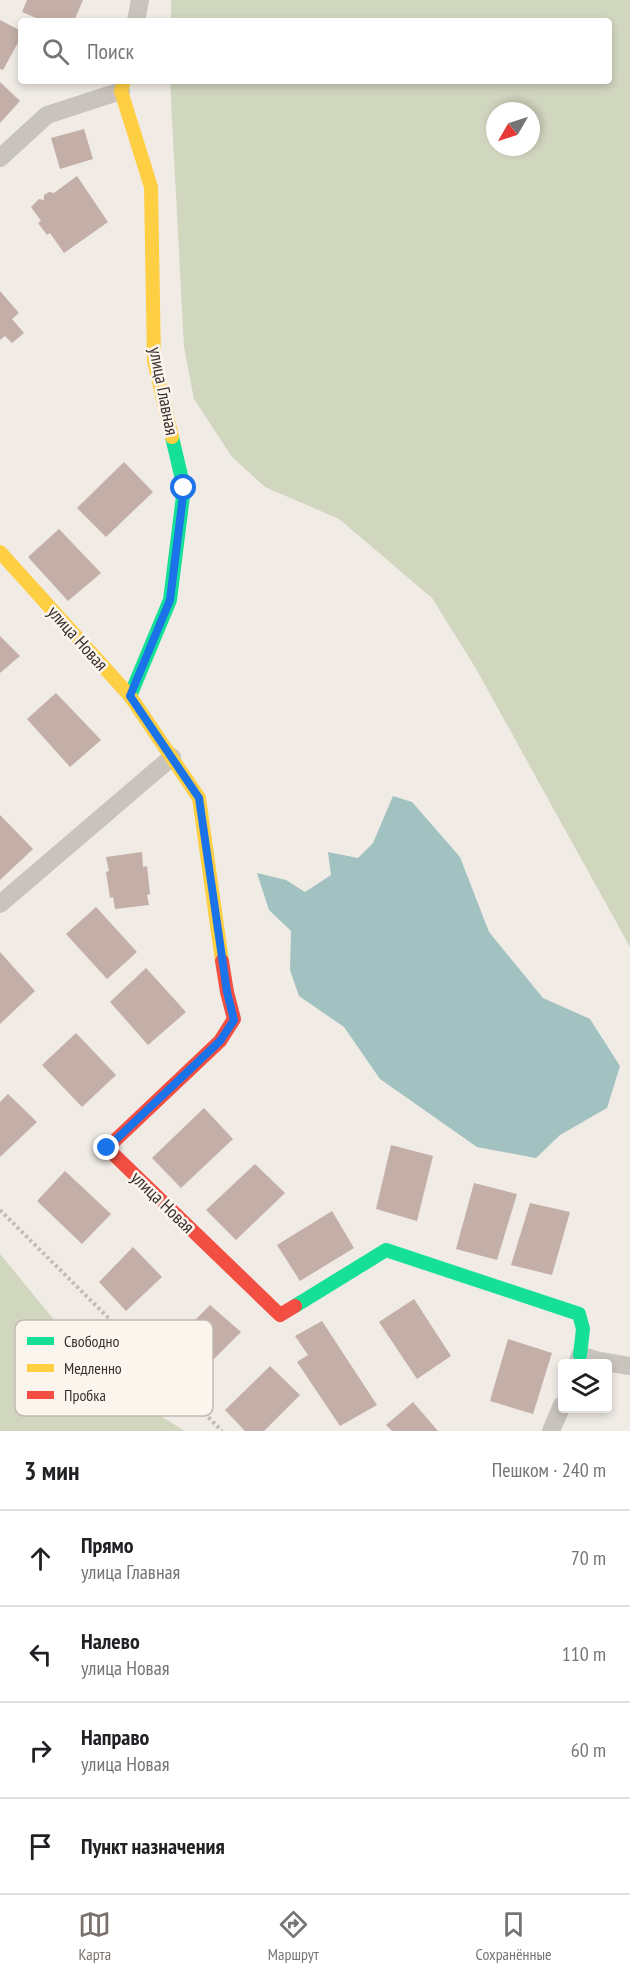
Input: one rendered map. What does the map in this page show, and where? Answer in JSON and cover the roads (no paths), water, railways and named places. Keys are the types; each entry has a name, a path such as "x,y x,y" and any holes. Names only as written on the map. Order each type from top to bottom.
{"street":[{"path":"137,18 140,0"},
{"path":"0,158 47,115 122,86"},
{"name":"улица Главная","path":"122,86 151,187 154,361 184,488 170,600 130,696"},
{"name":"улица Новая","path":"0,552 130,696 199,798 227,992 234,1020 220,1041 107,1148 280,1315 386,1250 579,1314 584,1329 579,1359"},
{"path":"0,904 172,757"},
{"name":"улица Новая","path":"612,1363 630,1366"},
{"path":"551,1431 559,1413"}],"water":[{"path":"393,796 412,802 460,857 489,932 543,998 590,1019 620,1066 607,1108 560,1135 536,1158 477,1147 380,1079 344,1027 299,996 290,970 291,931 269,910 257,873 286,880 305,892 331,875 328,852 358,858 373,843"}]}
